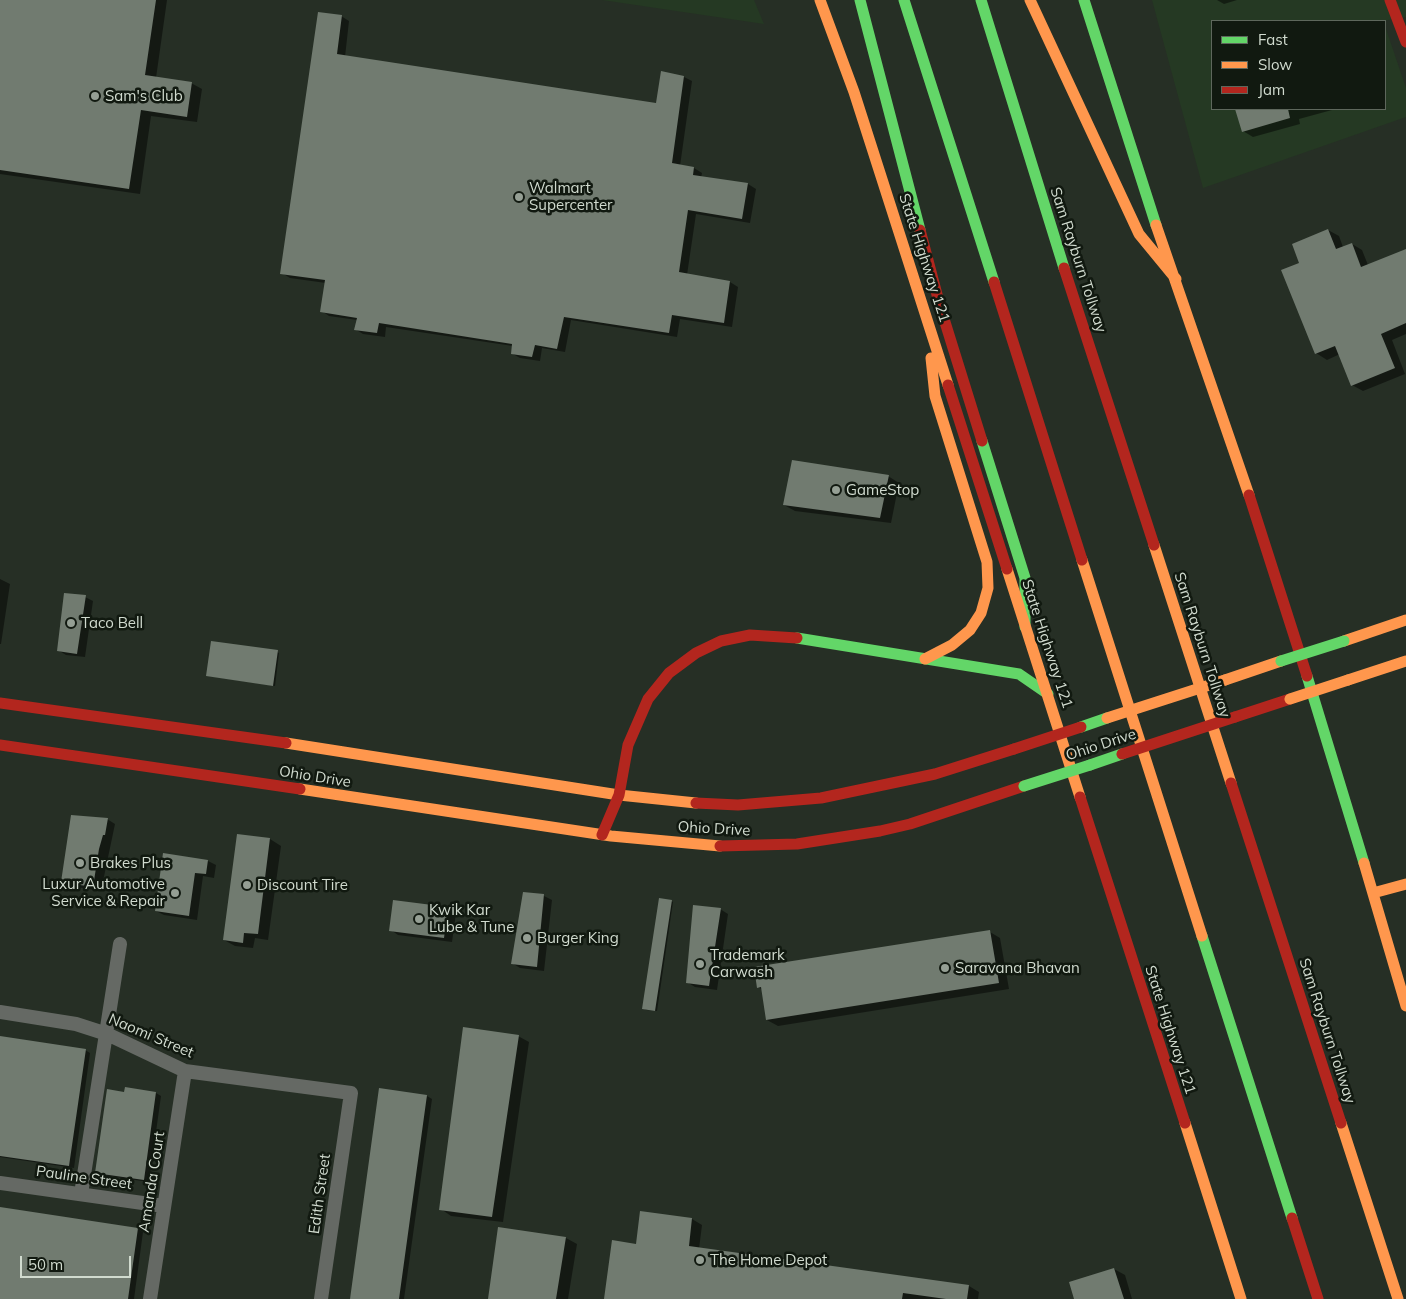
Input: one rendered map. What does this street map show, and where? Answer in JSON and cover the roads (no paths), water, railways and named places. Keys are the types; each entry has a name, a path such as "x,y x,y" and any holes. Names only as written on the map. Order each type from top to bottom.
{"main road":[{"name":"State Highway 121","path":"820,0 854,92 1241,1299"},
{"path":"860,0 940,306 1025,578 1025,627"},
{"path":"904,0 1318,1299"},
{"name":"Sam Rayburn Tollway","path":"981,0 1061,258 1398,1299"},
{"path":"1030,0 1139,234 1176,279"},
{"path":"1084,0 1261,529 1406,1006"},
{"path":"1390,0 1406,42"},
{"path":"925,659 952,645 970,630 981,613 988,588 987,562 935,396 928,322"},
{"name":"Ohio Drive","path":"0,703 214,732 619,795 682,803 738,805 821,798 935,774 1406,620"},
{"path":"620,829 619,795 628,745 648,699 669,673 696,653 722,641 750,635 779,635 1019,674 1048,694"},
{"name":"Ohio Drive","path":"0,745 208,774 407,807 602,835 620,829 724,846 763,846 830,840 910,824 1406,661"},
{"path":"602,835 619,795"},
{"path":"1373,894 1406,884"}],"street":[{"path":"80,1194 120,944"},
{"name":"Naomi Street","path":"0,1012 76,1024 106,1034 185,1071 351,1093"},
{"name":"Amanda Court","path":"150,1299 185,1071"},
{"name":"Edith Street","path":"322,1299 351,1093"},
{"name":"Pauline Street","path":"0,1183 164,1206"}],"place":[{"name":"Sam's Club","path":"95,96"},
{"name":"Walmart Supercenter","path":"519,197"},
{"name":"GameStop","path":"836,490"},
{"name":"Taco Bell","path":"71,623"},
{"name":"Brakes Plus","path":"80,863"},
{"name":"Discount Tire","path":"247,885"},
{"name":"Luxur Automotive Service & Repair","path":"175,893"},
{"name":"Kwik Kar Lube & Tune","path":"419,919"},
{"name":"Burger King","path":"527,938"},
{"name":"Trademark Carwash","path":"700,964"},
{"name":"Saravana Bhavan","path":"945,968"},
{"name":"The Home Depot","path":"700,1260"}]}
